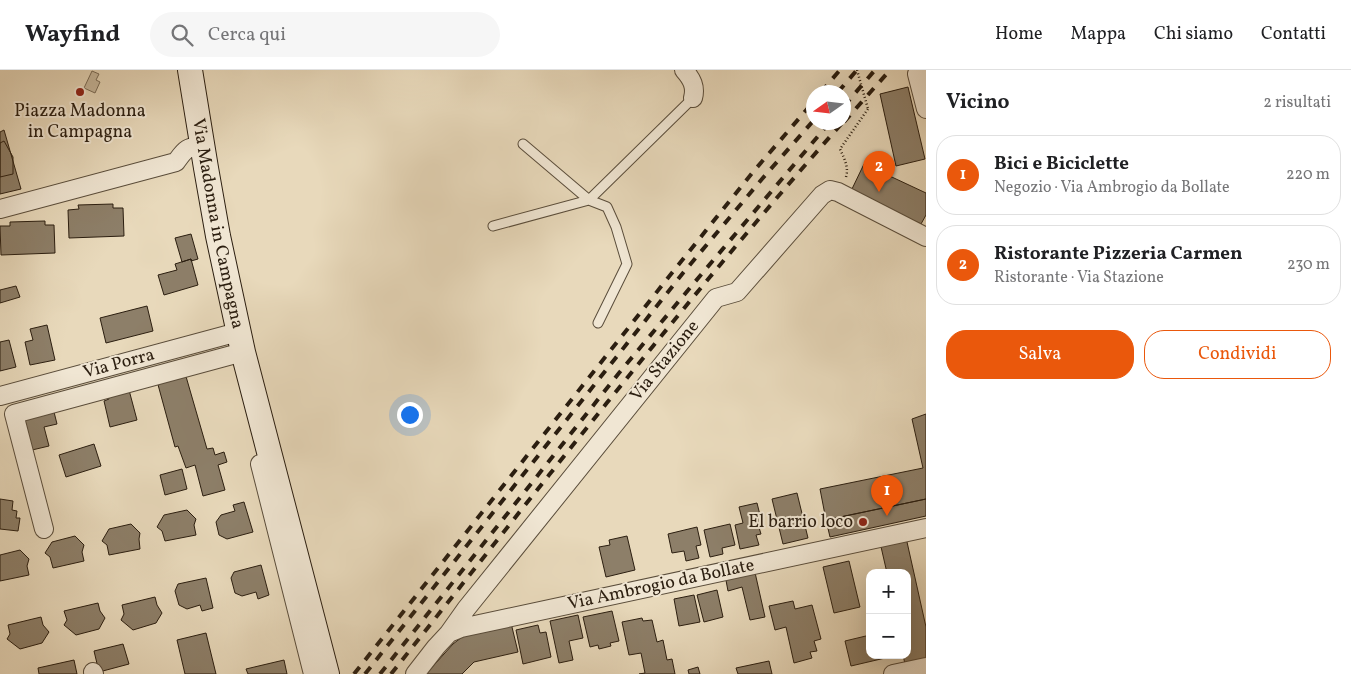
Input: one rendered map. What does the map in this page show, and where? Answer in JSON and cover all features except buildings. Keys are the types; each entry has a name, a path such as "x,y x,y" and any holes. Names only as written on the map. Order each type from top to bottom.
{"street":[{"name":"Via Madonna in Campagna","path":"190,70 204,158 241,342 327,674"},
{"path":"684,70 693,84 693,98"},
{"path":"919,72 926,109"},
{"path":"172,163 193,127 197,116"},
{"path":"0,209 172,163 188,148 193,147 204,158"},
{"name":"Via Stazione","path":"450,634 466,609 716,298 737,292 822,195 830,190 838,192"},
{"path":"838,192 926,237"},
{"path":"44,529 14,414 241,342"},
{"name":"Via Porra","path":"0,396 241,342"},
{"name":"Via Madonna in Campagna","path":"250,378 247,406 251,427 313,674"},
{"name":"Via Ambrogio da Bollate","path":"415,674 436,647 450,634 461,628 926,528"},
{"path":"893,674 926,667"}],"lane":[{"path":"493,226 589,200 693,98"},
{"path":"522,144 589,200 607,207 616,227 627,264 598,323"}],"path":[{"path":"838,192 845,181 848,171 840,149 868,109 857,70"}],"shaded area":[{"path":"92,71 99,74 96,80 100,82 95,93 84,88"}],"railway":[{"path":"827,85 840,70"},
{"path":"844,85 857,70"},
{"path":"851,98 875,70"},
{"path":"851,114 890,70"},
{"path":"354,674 675,269 753,172 806,110"},
{"path":"365,674 683,273 806,129"},
{"path":"380,674 619,373 823,130"},
{"path":"391,674 670,326 784,189 836,130"}],"place":[{"name":"Piazza Madonna in Campagna","path":"80,92"},
{"name":"Ristorante Pizzeria Carmen","path":"879,192"},
{"name":"Bici e Biciclette","path":"887,516"},
{"name":"El barrio loco","path":"863,522"}]}
